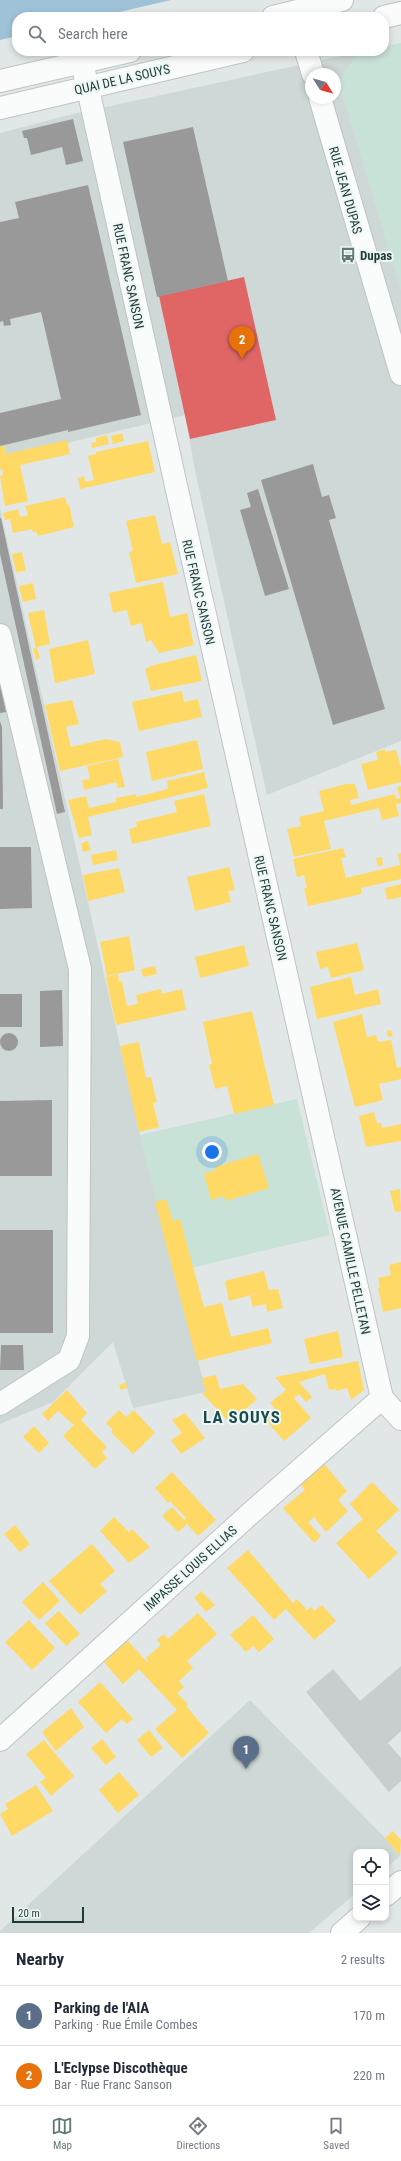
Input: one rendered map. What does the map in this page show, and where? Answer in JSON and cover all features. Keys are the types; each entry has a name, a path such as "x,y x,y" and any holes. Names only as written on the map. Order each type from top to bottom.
{"street":[{"path":"303,12 342,0"},
{"path":"389,16 401,13"},
{"name":"QUAI DE LA SOUYS","path":"0,81 108,56"},
{"name":"QUAI DE LA SOUYS","path":"0,108 221,56"},
{"path":"308,56 311,68"},
{"name":"RUE FRANC SANSON","path":"82,62 198,588 315,1096"},
{"name":"RUE JEAN DUPAS","path":"322,104 401,374"},
{"path":"0,635 80,969 78,1336 69,1360 0,1404"},
{"name":"AVENUE CAMILLE PELLETAN","path":"315,1096 382,1398 401,1419"},
{"name":"IMPASSE LOUIS ELLIAS","path":"0,1740 252,1512 382,1398"},
{"path":"389,1892 401,1882"},
{"path":"342,1933 356,1921"}],"shaded area":[{"path":"401,43 401,741 267,795 196,475 185,415 0,459 0,133 73,114 341,56 389,56 389,46"},
{"path":"0,508 140,1135 206,1392 133,1408 113,1342 53,1402 0,1424"},
{"path":"250,1700 385,1838 400,1856 389,1865 389,1849 353,1849 353,1896 309,1933 0,1933 0,1931"}],"green space":[{"path":"401,43 401,291 341,90 341,79 351,62 356,58 359,56 389,56 389,46"},
{"path":"297,1099 330,1235 174,1272 140,1135"}],"water":[{"path":"0,0 171,0 119,12 12,12 12,37 0,40"}],"building: Homes":[{"path":"122,433 124,441 113,444 111,436"},
{"path":"107,435 109,444 92,448 91,443 96,442 96,438"},
{"path":"67,440 70,454 20,465 28,501 5,506 0,476 3,475 2,469 0,469 0,447 5,446 6,454"},
{"path":"148,441 155,472 80,489 78,478 84,476 85,482 94,480 88,456 96,454 96,452"},
{"path":"65,497 67,505 69,504 74,527 38,536 36,531 33,533 32,529 13,533 10,519 5,520 3,513 18,509 20,517 28,515 25,506"},
{"path":"155,515 162,544 170,542 178,574 136,583 129,552 133,551 126,521"},
{"path":"22,552 26,571 16,572 12,554"},
{"path":"163,582 170,617 187,613 194,645 159,653 151,640 146,642 142,623 131,626 127,610 113,613 109,593"},
{"path":"33,583 36,599 23,602 19,586"},
{"path":"44,610 50,644 37,647 40,658 36,660 33,648 36,648 28,613"},
{"path":"88,640 95,674 55,683 49,649"},
{"path":"196,655 202,681 151,691 145,669 154,665"},
{"path":"182,691 184,702 198,699 202,717 139,731 132,702"},
{"path":"72,700 79,724 66,727 71,747 106,739 120,742 123,757 60,771 45,705"},
{"path":"197,740 203,769 152,781 146,752"},
{"path":"385,749 385,752 396,750 401,767 401,782 368,790 361,764 378,760 376,752"},
{"path":"118,759 125,787 118,788 116,782 84,790 82,780 90,779 87,766"},
{"path":"204,772 208,788 88,817 92,835 79,838 68,800 86,796 89,808 116,802 116,798 136,794 136,797 168,789 167,781"},
{"path":"346,784 355,784 359,798 350,800 351,805 395,794 396,799 400,798 397,787 401,786 401,803 396,804 399,816 382,820 379,808 324,821 331,849 294,857 287,829 301,826 299,817 324,811 319,791"},
{"path":"204,794 211,826 132,844 129,829 137,827 136,822 177,812 174,801"},
{"path":"88,841 91,850 83,852 81,843"},
{"path":"343,848 346,857 341,858 346,878 400,865 398,854 401,853 401,879 361,888 362,894 308,906 304,888 307,888 304,875 297,877 293,859"},
{"path":"116,850 118,860 93,865 91,855"},
{"path":"382,857 383,865 378,866 376,858"},
{"path":"229,867 235,890 228,891 231,902 195,911 187,877"},
{"path":"119,868 125,892 88,901 83,875"},
{"path":"401,884 401,897 387,900 385,888"},
{"path":"129,936 135,970 107,976 100,942"},
{"path":"357,943 364,970 331,978 328,967 320,969 316,952"},
{"path":"244,945 249,966 200,978 195,957"},
{"path":"155,966 157,974 143,977 141,969"},
{"path":"118,974 119,982 122,981 127,1006 138,1004 136,995 161,989 162,994 182,989 186,1010 116,1025 106,977"},
{"path":"351,977 355,995 378,989 381,1004 317,1019 310,987"},
{"path":"252,1011 274,1105 234,1114 227,1086 215,1089 209,1065 212,1064 203,1022"},
{"path":"362,1014 367,1037 376,1035 378,1042 391,1040 397,1068 401,1067 401,1079 379,1084 383,1100 355,1107 333,1022"},
{"path":"391,1030 393,1036 388,1037 387,1031"},
{"path":"139,1042 146,1078 151,1077 157,1102 153,1103 159,1127 139,1132 120,1046"},
{"path":"374,1112 377,1123 381,1123 382,1128 401,1124 401,1141 366,1147 359,1116"},
{"path":"258,1154 269,1188 226,1201 224,1196 211,1200 204,1174 216,1170 215,1167"},
{"path":"400,1189 401,1211 395,1212 390,1191"},
{"path":"166,1199 173,1221 180,1219 204,1307 222,1303 231,1337 268,1328 272,1343 197,1361 155,1202"},
{"path":"401,1262 401,1308 383,1312 378,1288 380,1287 378,1278 391,1275 389,1265"},
{"path":"264,1271 269,1290 278,1289 283,1308 267,1312 266,1304 253,1307 250,1296 259,1293 229,1301 225,1281"},
{"path":"338,1331 343,1357 310,1364 304,1339"},
{"path":"358,1361 364,1390 351,1400 347,1388 336,1391 336,1389 329,1390 325,1374 299,1382 312,1397 306,1402 299,1394 294,1398 311,1418 284,1441 264,1418 275,1408 270,1403 286,1390 275,1377"},
{"path":"216,1375 220,1389 243,1384 257,1399 230,1423 202,1393 206,1392 202,1378"},
{"path":"126,1382 127,1388 121,1390 119,1385"},
{"path":"67,1390 87,1413 81,1420 107,1447 102,1452 107,1458 95,1469 63,1436 74,1425 58,1411 48,1421 42,1414"},
{"path":"119,1410 126,1417 134,1410 155,1433 133,1454 111,1432 113,1430 106,1423"},
{"path":"185,1413 205,1438 181,1454 171,1440 182,1433 172,1420"},
{"path":"34,1426 49,1443 39,1453 23,1437"},
{"path":"324,1464 347,1491 338,1500 348,1511 326,1532 314,1517 308,1522 321,1536 314,1543 283,1508 305,1490 300,1484"},
{"path":"172,1472 216,1520 198,1536 187,1524 178,1532 162,1516 172,1507 184,1520 186,1518 170,1501 168,1503 155,1488"},
{"path":"372,1482 399,1510 376,1531 398,1553 369,1579 336,1543 363,1519 350,1504"},
{"path":"114,1517 129,1532 132,1529 150,1547 129,1563 100,1531"},
{"path":"15,1525 30,1544 20,1552 4,1534"},
{"path":"92,1544 115,1571 100,1584 107,1591 80,1615 49,1581"},
{"path":"248,1550 293,1603 297,1599 307,1610 311,1607 314,1611 322,1605 336,1621 314,1640 286,1609 274,1620 227,1568"},
{"path":"43,1582 60,1601 39,1620 22,1602"},
{"path":"201,1591 215,1605 206,1612 194,1598"},
{"path":"59,1611 80,1634 66,1646 45,1623"},
{"path":"198,1613 217,1634 187,1661 193,1668 179,1681 184,1687 177,1693 188,1704 186,1706 209,1733 182,1758 155,1729 177,1710 139,1669 123,1684 103,1661 127,1640 147,1662 148,1661 146,1658 161,1645 157,1640 164,1634 168,1639"},
{"path":"253,1615 274,1639 259,1652 253,1646 246,1652 230,1635"},
{"path":"29,1620 55,1648 32,1670 5,1642"},
{"path":"100,1682 133,1719 127,1724 122,1719 106,1733 78,1702"},
{"path":"71,1708 84,1727 56,1751 42,1732"},
{"path":"149,1730 163,1748 151,1757 137,1740"},
{"path":"102,1739 116,1757 106,1765 91,1748"},
{"path":"44,1740 74,1776 51,1796 40,1782 46,1778 26,1754"},
{"path":"119,1772 139,1795 118,1813 99,1790"},
{"path":"36,1785 53,1811 12,1836 0,1814 8,1809 5,1804"},
{"path":"393,1831 401,1840 400,1856 385,1838"}],"building: Shops":[{"path":"244,277 276,420 190,439 159,296"}],"building: Industry":[{"path":"73,119 83,161 66,165 62,147 31,155 27,138 24,138 22,131"},
{"path":"193,127 228,281 157,297 123,142"},
{"path":"88,185 141,415 0,446 0,413 61,399 41,312 10,319 11,325 4,326 3,321 0,322 0,222 19,218 15,202"},
{"path":"313,464 322,497 329,495 336,518 329,520 385,709 333,725 261,480"},
{"path":"258,489 289,589 265,596 240,510 251,507 247,493"},
{"path":"0,518 65,812 57,814 0,554"},
{"path":"1,686 6,712 0,713 0,687"},
{"path":"0,721 2,727 3,809 0,809"},
{"path":"0,847 31,847 32,908 0,909"},
{"path":"62,990 63,1046 40,1047 40,991"},
{"path":"0,994 22,994 22,1027 0,1027"},
{"path":"9,1033 15,1036 18,1042 15,1048 9,1051 3,1048 0,1042 3,1036"},
{"path":"52,1100 52,1176 0,1176 0,1101"},
{"path":"0,1230 53,1230 53,1333 0,1333"},
{"path":"1,1345 23,1345 24,1370 0,1370"}],"building: Other":[{"path":"401,1666 401,1731 388,1743 401,1758 401,1781 389,1792 306,1692 333,1669 360,1701"}],"place":[{"name":"Dupas","path":"348,255"},
{"name":"L'Eclypse Discothèque","path":"242,359"},
{"name":"Parking de l'AIA","path":"246,1769"}],"district":[{"name":"LA SOUYS","path":"242,1417"}]}
